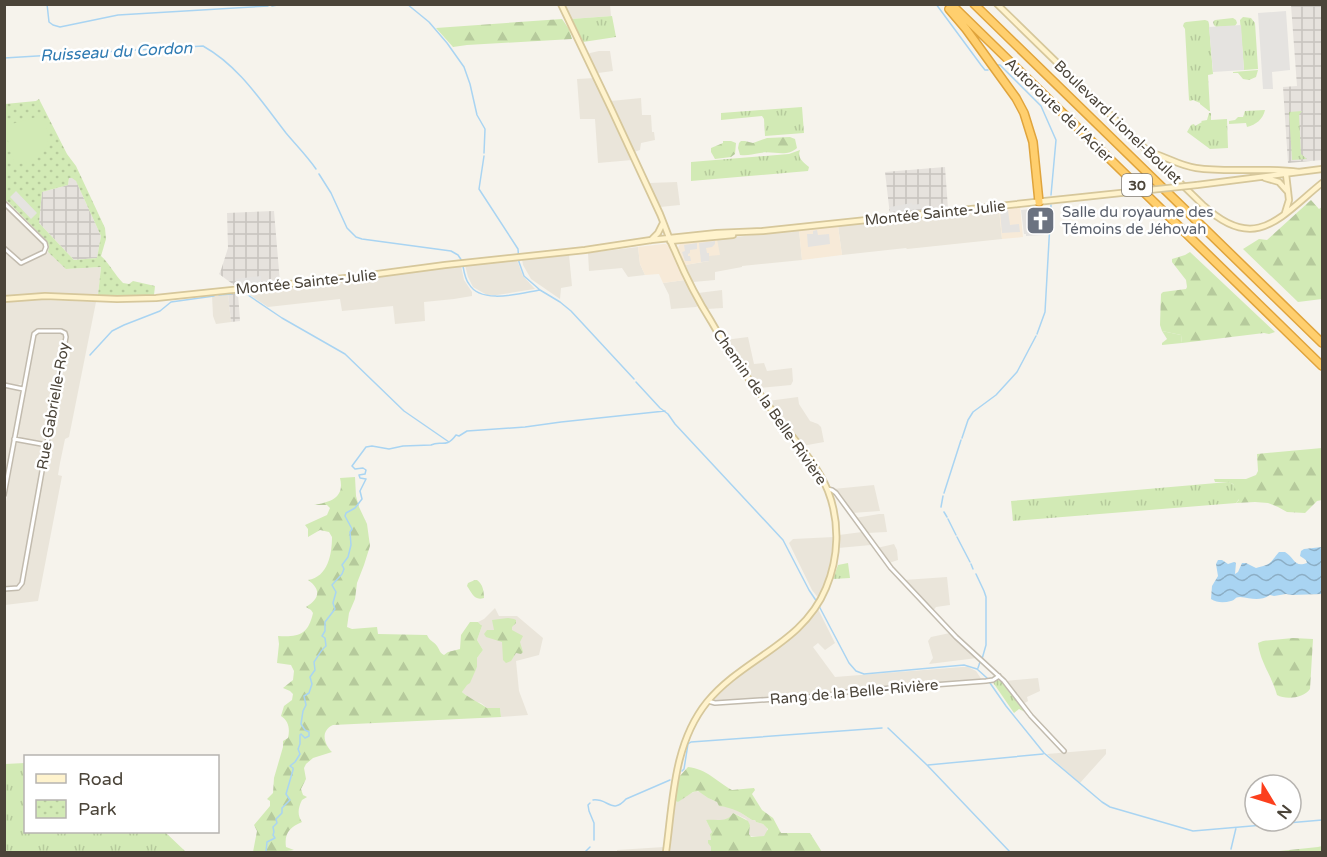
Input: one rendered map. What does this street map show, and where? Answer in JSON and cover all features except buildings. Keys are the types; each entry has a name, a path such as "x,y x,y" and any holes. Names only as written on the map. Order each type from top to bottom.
{"highway":[{"path":"948,4 1016,98 1024,113 1033,142 1039,202"},
{"name":"Autoroute de l'Acier","path":"948,4 1323,366"},
{"name":"Autoroute de l'Acier","path":"974,4 1323,342"}],"main road":[{"name":"Chemin de la Belle-Rivière","path":"561,4 606,95 699,302 757,390 814,465 827,489"},
{"name":"Boulevard Lionel-Boulet","path":"997,4 1209,210 1227,222 1242,227 1257,228 1271,224 1292,210 1323,183"},
{"path":"1149,152 1196,168 1282,169 1299,172"},
{"path":"1285,213 1288,204 1286,174 1323,169"},
{"name":"Montée Sainte-Julie","path":"606,246 1039,202 1286,174"},
{"path":"1263,177 1279,182 1288,192"},
{"path":"651,240 658,233 663,222"},
{"name":"Montée Sainte-Julie","path":"4,299 45,296 156,298 317,282 651,240 670,240"},
{"path":"666,852 682,751 693,722 708,700 724,685 790,636 806,621 818,604 831,576 836,549 835,518 827,489"}],"street":[{"path":"4,203 45,243 46,247 43,252 21,263 4,248"},
{"name":"Rue Gabrielle-Roy","path":"4,495 34,333 64,332 66,339 22,583 18,588 4,589"},
{"path":"4,385 24,389"},
{"path":"14,439 47,445"},
{"name":"Chemin de la Belle-Rivière","path":"827,489 836,493 879,552 918,597 999,676 1031,716 1064,751"},
{"name":"Rang de la Belle-Rivière","path":"708,700 715,703 822,696 986,681 999,676"}],"shaded area":[{"path":"564,5 610,5 611,16 571,19"},
{"path":"1291,5 1322,5 1322,160 1288,163 1283,87 1297,86"},
{"path":"1286,11 1290,70 1272,72 1273,89 1263,89 1258,13"},
{"path":"1241,25 1244,70 1213,72 1209,27"},
{"path":"610,51 613,71 598,73 589,54"},
{"path":"595,78 632,160 598,163 595,119 580,119 577,79"},
{"path":"641,98 642,115 651,115 655,140 641,143 640,150 634,152 611,101"},
{"path":"945,167 948,209 890,215 885,172"},
{"path":"69,178 74,178 76,181 101,236 97,258 74,260 39,223 42,192 68,185"},
{"path":"677,182 680,205 660,207 649,183"},
{"path":"16,191 37,213 31,219 10,197"},
{"path":"912,203 912,205 920,204 921,209 890,212 890,207"},
{"path":"4,205 43,243 43,250 21,261 5,245"},
{"path":"1020,206 1023,237 1002,239 999,209"},
{"path":"999,209 1002,239 842,255 838,226"},
{"path":"1032,209 1033,226 1045,225 1044,235 1026,236 1024,234 1021,210"},
{"path":"1008,210 1010,225 1019,224 1020,232 1002,233 1000,211"},
{"path":"274,211 280,283 234,288 234,285 219,274 228,248 227,213"},
{"path":"838,226 842,255 802,260 799,230"},
{"path":"799,230 802,260 742,266 715,272 715,280 693,282 685,265 709,261 717,239"},
{"path":"817,230 818,235 829,234 830,244 808,247 807,234 813,234 813,231"},
{"path":"717,239 720,255 709,256 709,261 685,265 678,248 680,244"},
{"path":"715,241 712,247 706,248 709,261 701,262 699,243"},
{"path":"697,243 697,249 690,250 688,254 691,261 685,261 682,252 685,251 684,245"},
{"path":"666,244 670,247 685,280 663,283 659,274 645,275 640,264 638,247"},
{"path":"638,247 640,264 645,275 628,277 622,268 589,271 588,253"},
{"path":"4,252 19,265 24,265 48,252 67,269 101,267 98,295 41,293 5,296"},
{"path":"569,255 572,286 561,288 560,299 531,279 522,259"},
{"path":"517,260 523,276 535,289 487,295 473,287 465,265"},
{"path":"461,266 464,280 472,296 424,302 425,321 395,324 393,306 342,311 340,299 268,307 247,293 247,292"},
{"path":"261,276 261,283 237,285 236,279"},
{"path":"685,280 699,305 671,309 669,295 663,283"},
{"path":"722,290 723,308 707,309 698,293"},
{"path":"228,293 231,322 216,324 213,316 212,295"},
{"path":"228,293 238,293 240,321 231,322"},
{"path":"41,300 96,302 69,437 65,439 60,463 58,475 62,476 38,601 5,605 5,591 19,589 24,584 68,336 62,329 34,331 22,383 18,385 5,383 4,302"},
{"path":"46,332 62,333 64,338 46,439 41,442 20,438 18,434 36,335"},
{"path":"748,337 754,364 764,363 767,371 792,368 791,385 759,388 725,340"},
{"path":"5,387 18,389 21,393 5,480"},
{"path":"798,397 799,404 810,421 821,427 824,442 802,446 768,401"},
{"path":"20,442 42,446 44,450 20,583 17,586 5,587 5,507 16,445"},
{"path":"874,485 880,511 852,513 833,489"},
{"path":"884,514 887,532 866,533 855,518"},
{"path":"862,532 871,545 838,548 839,535"},
{"path":"834,537 831,569 819,599 812,590 789,543 793,539"},
{"path":"894,544 898,560 889,563 877,548"},
{"path":"947,577 950,605 936,607 933,611 904,580"},
{"path":"495,608 499,616 517,616 543,638 539,655 516,661 519,691 528,715 501,717 500,708 487,708 462,692 477,667 477,658 483,650 477,640 482,626 478,622"},
{"path":"818,609 835,643 825,650 818,643 813,647 835,677 968,667 976,671 982,680 813,696 719,702 713,700 730,683 796,634"},
{"path":"950,633 977,658 929,664 933,658 928,641 931,637"},
{"path":"1038,678 1040,691 1027,697 1028,701 1023,704 1005,681"},
{"path":"1106,749 1106,754 1080,783 1047,754"},
{"path":"696,791 717,802 720,806 730,807 763,824 767,828 767,833 760,837 750,836 750,825 746,819 733,813 725,820 706,820 712,832 711,840 708,840 711,852 668,852 675,801 678,802"},
{"path":"664,847 663,852 617,852 617,850"}],"green space":[{"path":"612,16 616,37 583,42 571,19"},
{"path":"1243,17 1251,18 1255,23 1258,69 1244,70 1240,20"},
{"path":"1233,18 1237,23 1235,26 1216,27 1213,22 1215,20"},
{"path":"562,19 572,39 453,47 436,28"},
{"path":"1205,20 1209,24 1213,74 1208,75 1210,111 1200,103 1189,100 1183,26 1186,22"},
{"path":"1258,70 1256,77 1249,80 1243,79 1238,73 1233,73 1233,72"},
{"path":"39,99 67,154 76,166 105,228 106,239 101,256 123,283 129,284 133,281 155,286 154,295 98,295 101,267 66,269 48,252 47,241 5,200 5,104","holes":["69,178 76,181 101,236 97,258 74,260 39,223 42,192 68,185"]},
{"path":"802,107 804,133 765,136 762,116 721,120 721,113"},
{"path":"1265,110 1261,119 1250,126 1247,127 1246,123 1229,124 1229,121 1243,117 1245,111"},
{"path":"1302,111 1299,115 1301,154 1307,159 1292,160 1289,112"},
{"path":"1211,113 1211,120 1227,119 1228,148 1210,149 1187,132 1191,125 1195,126 1207,120"},
{"path":"40,116 48,133 45,149 33,161 14,163 5,130 8,125"},
{"path":"790,137 795,139 797,148 788,153 765,152 740,155 738,148 741,141 753,143 767,138"},
{"path":"723,141 736,143 735,154 731,157 715,159 711,148"},
{"path":"800,150 800,158 809,167 808,171 691,181 691,162 789,154"},
{"path":"1311,200 1319,209 1322,207 1322,299 1298,302 1243,249 1259,239 1267,240"},
{"path":"1190,252 1275,332 1182,343 1181,335 1162,331 1160,325 1161,294 1187,287 1186,280 1172,259"},
{"path":"1162,331 1181,335 1182,343 1162,345 1167,339"},
{"path":"1322,448 1322,500 1317,501 1305,513 1287,512 1268,503 1236,503 1239,496 1233,484 1215,482 1214,479 1246,479 1256,475 1258,471 1257,454"},
{"path":"355,477 356,496 367,524 370,546 357,583 347,627 352,629 377,627 378,634 427,635 444,655 460,649 461,635 470,622 478,622 482,626 477,640 483,650 477,658 477,667 470,683 462,692 487,708 500,708 501,717 333,725 325,734 327,745 332,752 313,758 304,768 306,779 301,789 303,795 307,797 302,800 299,809 302,822 291,828 286,838 286,847 294,850 253,852 257,831 254,825 270,806 270,801 267,799 273,793 274,778 283,741 289,735 287,723 281,716 284,706 292,700 293,694 283,688 293,680 294,671 291,665 277,663 278,636 297,635 308,626 313,613 306,607 314,601 317,591 308,580 315,578 324,570 331,550 332,537 329,532 320,530 308,537 308,529 305,525 327,515 330,508 327,505 314,505 331,500 338,495 341,485 340,478"},
{"path":"1228,482 1234,486 1240,498 1236,503 1013,521 1011,501"},
{"path":"848,563 850,578 833,579 838,565"},
{"path":"475,580 482,586 484,598 476,597 467,586"},
{"path":"508,618 516,620 512,630 523,636 520,642 523,652 516,653 511,661 506,663 503,660 502,642 486,637 484,634 487,630 494,630 492,620"},
{"path":"1293,638 1313,639 1310,689 1299,696 1285,697 1277,695 1258,643"},
{"path":"998,680 1004,683 1025,712 1019,709 1014,713 992,681"},
{"path":"24,763 24,833 166,833 186,852 5,852 5,764"},
{"path":"688,767 706,773 732,790 754,788 752,794 762,810 773,818 781,833 810,833 822,852 711,852 708,840 711,840 712,832 706,820 728,818 733,813 748,821 751,837 764,836 768,829 763,824 737,811 719,806 717,802 698,791 678,802 675,801 679,777"},
{"path":"1322,846 1322,852 1270,852 1318,847"}],"water":[{"path":"1322,547 1322,594 1270,595 1259,599 1238,597 1233,601 1223,602 1211,599 1212,586 1218,576 1216,564 1218,560 1228,564 1236,563 1235,574 1242,563 1256,568 1261,567 1270,563 1279,552 1285,552 1299,564 1307,563 1300,556 1301,551"}],"waterway":[{"path":"47,4 49,22 60,27 118,15 268,6"},
{"path":"272,6 283,4"},
{"path":"407,4 429,22 464,67 477,115 485,129 484,153"},
{"path":"936,4 981,65 988,70"},
{"name":"Ruisseau du Cordon","path":"4,58 203,46 216,54 238,74 316,169"},
{"path":"998,65 1041,106 1056,140 1051,195"},
{"path":"484,156 479,189 518,249 519,262 524,276 571,311 634,379"},
{"name":"Ruisseau du Cordon","path":"319,174 331,193 347,228 356,237 451,251 462,261"},
{"path":"1037,334 1045,312 1051,205"},
{"name":"Ruisseau du Cordon","path":"463,266 468,282 482,294 502,296 540,290"},
{"path":"242,293 345,354 404,411 449,442"},
{"path":"219,295 231,294"},
{"path":"90,355 112,331 160,311 171,302 214,296"},
{"path":"962,438 973,412 996,395 1017,372 1036,336"},
{"path":"636,382 783,540 817,602"},
{"path":"266,852 267,842 275,838 273,827 277,823 276,819 290,800 286,794 293,770 290,766 300,754 298,749 300,735 305,738 309,736 309,732 301,724 306,705 304,696 309,693 312,684 310,677 315,670 314,662 326,646 325,638 322,636 325,631 325,622 335,609 333,603 336,592 332,585 342,574 344,569 342,565 348,557 351,545 350,532 352,529 345,516 362,499 360,491 366,479 360,478 359,475 365,474 366,470 355,469 352,466 366,447 389,449 431,445 449,442 456,435 459,436 467,431 525,427 665,411"},
{"path":"944,493 961,440"},
{"path":"941,507 943,496"},
{"path":"944,512 947,517"},
{"path":"948,519 956,535"},
{"path":"957,537 970,562"},
{"path":"971,564 973,569"},
{"path":"976,574 986,597 986,645 982,659"},
{"path":"819,606 849,663 856,671 864,674 964,665 977,669 987,678"},
{"path":"978,668 980,662"},
{"path":"990,683 1044,753 1110,807 1193,831 1322,820"},
{"path":"682,771 688,744 691,742 882,728"},
{"path":"888,728 927,765 1010,852"},
{"path":"928,765 1043,754"},
{"path":"593,800 617,806 626,799 670,780"},
{"path":"590,803 588,805 594,823 594,840"},
{"path":"1231,849 1236,828"},
{"path":"585,852 590,847"}],"place":[{"name":"Salle du royaume des Témoins de Jéhovah","path":"1041,221"}]}
